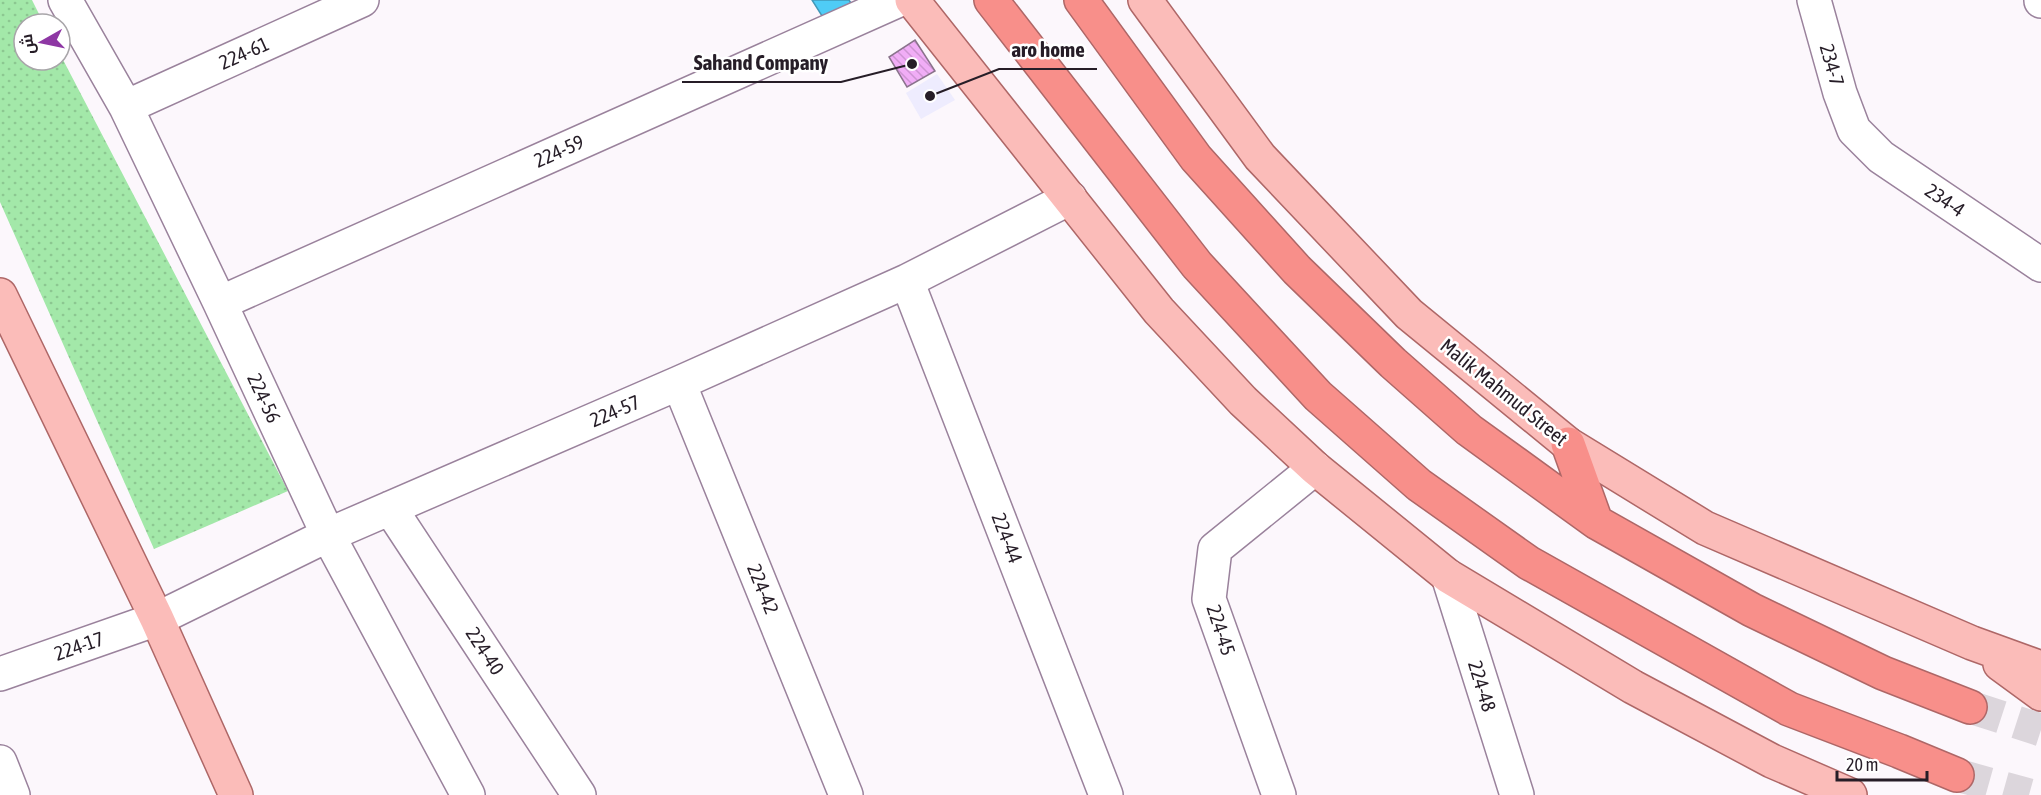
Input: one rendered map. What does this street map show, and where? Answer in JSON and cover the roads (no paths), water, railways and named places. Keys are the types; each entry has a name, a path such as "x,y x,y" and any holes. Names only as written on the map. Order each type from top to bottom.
{"highway":[{"path":"991,0 1197,265 1318,396 1419,485 1529,563 1789,709 1957,775"},
{"path":"1081,0 1196,158 1297,270 1393,363 1469,430 1596,522 1752,610 1883,673 1970,707"},
{"path":"1568,444 1596,522"}],"main road":[{"path":"912,0 1160,311 1243,401 1315,468 1448,576 1633,687 1772,761 1850,795"},
{"name":"Malik Mahmud Street","path":"1145,0 1260,158 1408,314 1568,444 1706,528 1972,643"},
{"path":"0,295 157,619 237,795"},
{"path":"1972,643 2041,647"},
{"path":"1972,643 2041,668"},
{"path":"1972,643 2041,694"}],"street":[{"name":"224-56","path":"65,0 126,106 328,535 468,795"},
{"name":"224-61","path":"126,106 362,0"},
{"name":"224-59","path":"220,303 899,0"},
{"name":"234-7","path":"1814,0 1840,93 1854,129"},
{"name":"234-4","path":"1854,129 1881,157 2041,265"},
{"name":"224-57","path":"157,619 328,535 907,282 1070,198"},
{"name":"224-44","path":"907,282 1106,795"},
{"name":"224-42","path":"679,383 846,795"},
{"name":"224-45","path":"1279,795 1209,599 1215,549 1315,468"},
{"name":"224-40","path":"390,508 579,795"},
{"name":"224-48","path":"1448,576 1517,795"},
{"name":"224-17","path":"0,674 157,619"},
{"path":"0,762 13,795"}],"water":[{"path":"812,0 849,0 858,14 829,27"}],"tunnel":[{"path":"1970,707 2041,730"},
{"path":"1957,775 2029,795"}],"place":[{"name":"Sahand Company","path":"912,64"},
{"name":"aro home","path":"930,96"}]}
